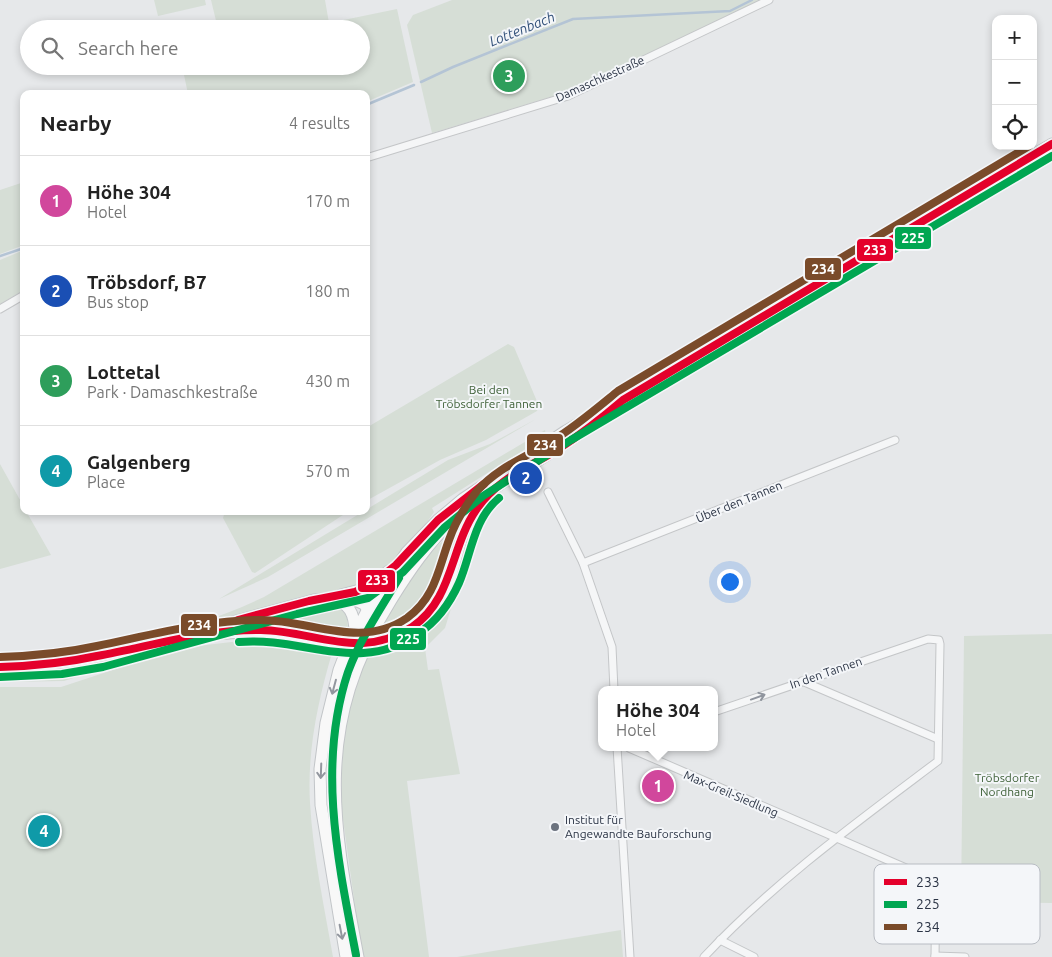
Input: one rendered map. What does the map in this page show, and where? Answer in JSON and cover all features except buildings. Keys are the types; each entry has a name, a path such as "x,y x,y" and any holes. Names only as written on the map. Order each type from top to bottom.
{"main road":[{"path":"346,957 321,805 320,769 332,694 339,670 368,609 396,566 438,520 477,488 566,431 623,400 1052,144"},
{"path":"358,957 344,884 335,815 335,763 337,738 345,704 361,654 374,628 414,563 432,541 463,512 490,492 578,437 623,400"},
{"path":"163,641 262,630 295,634 325,642 354,645 371,643 402,633 423,618 435,606 450,578 463,533 490,492"},
{"path":"163,641 288,606 364,589 396,566"},
{"path":"324,598 349,597 368,609 372,616 374,628"},
{"path":"324,598 336,600 352,611 355,636"}],"street":[{"name":"Damaschkestraße","path":"370,157 568,96 769,0"},
{"path":"0,309 20,297"},
{"name":"Über den Tannen","path":"583,563 895,440"},
{"path":"548,492 583,563 612,647 614,686"},
{"name":"In den Tannen","path":"718,711 928,640 939,640 941,653 938,739"},
{"path":"0,667 35,666 80,661 163,641"},
{"path":"704,957 720,940 834,838 938,761 938,739 802,681"},
{"path":"617,751 630,957"},
{"name":"Max-Greil-Siedlung","path":"636,751 896,864"},
{"path":"720,940 754,957"},
{"name":"Max-Greil-Siedlung","path":"935,944 935,957"},
{"path":"935,957 964,957"}],"green space":[{"path":"154,0 205,0 206,5 158,16"},
{"path":"211,0 325,0 328,20 216,20"},
{"path":"452,0 761,0 567,92 432,133 407,25 413,15"},
{"path":"397,9 413,82 370,100 370,90 187,90 184,75 370,75 370,20 344,20"},
{"path":"20,183 20,246 0,254 0,190"},
{"path":"20,252 20,292 0,304 0,260"},
{"name":"Bei den Tröbsdorfer Tannen","path":"508,344 514,347 539,406 537,411 486,440 440,460 370,499 370,426"},
{"path":"536,419 268,577 219,599 357,515 370,515 370,507 448,460 490,444"},
{"path":"545,430 546,436 432,508 434,512 423,528 384,571 370,582 346,590 308,595 127,647 68,659 0,663 0,657 68,652 135,641 201,623 233,611 264,597"},
{"path":"0,464 20,500 20,515 28,515 51,555 0,569"},
{"path":"224,515 343,515 255,573 252,572 223,518"},
{"path":"451,534 446,543 433,585 418,606 403,621 378,633 419,567 439,544"},
{"path":"457,589 445,628 425,648 428,670 439,669 460,774 407,781 429,957 362,957 341,805 343,734 363,657 394,648 419,635 439,615"},
{"path":"320,605 334,606 347,613 348,631 341,639 286,629 252,627 251,622"},
{"name":"Tröbsdorfer Nordhang","path":"1052,634 1052,903 1040,903 1040,864 961,864 964,636"},
{"path":"248,640 276,640 332,653 322,689 312,745 310,803 319,880 333,957 0,957 0,687 61,687 131,664 198,646"},
{"path":"167,648 64,681 0,682 0,672 71,670"},
{"path":"621,930 623,957 457,957"}],"waterway":[{"name":"Lottenbach","path":"421,82 453,67 573,19 730,11 752,0"},
{"name":"Lottenbach","path":"370,103 414,85"},
{"name":"Lottenbach","path":"0,256 20,249"}],"transit line":[{"name":"233","path":"0,667 73,661 199,635 240,630 281,632 337,642 355,643 374,642 393,637 412,627 436,603 450,573 467,525 476,510 493,490 523,469 566,444 623,400 1052,144"},
{"name":"234","path":"0,657 73,651 178,629 240,621 280,621 354,633 372,632 389,627 407,618 424,602 434,583 451,534 461,515 477,491 494,476 512,463 561,436 618,391 1022,150"},
{"name":"225","path":"0,677 62,674 103,667 297,614 368,598 403,572 445,527 483,496 571,440 1052,156"},
{"name":"233","path":"238,620 309,601 355,592 371,585 396,565 438,520 484,484"},
{"name":"225","path":"239,642 286,644 353,653 375,652 397,645 419,633 437,617 451,598 459,583 483,516 499,498"},
{"name":"225","path":"356,955 337,849 332,778 334,742 339,707 348,672 378,612 399,578"}],"place":[{"name":"Lottetal","path":"509,76"},
{"name":"Tröbsdorf, B7","path":"526,478"},
{"name":"Höhe 304","path":"658,786"},
{"name":"Institut für Angewandte Bauforschung","path":"555,827"},
{"name":"Galgenberg","path":"44,831"}]}
